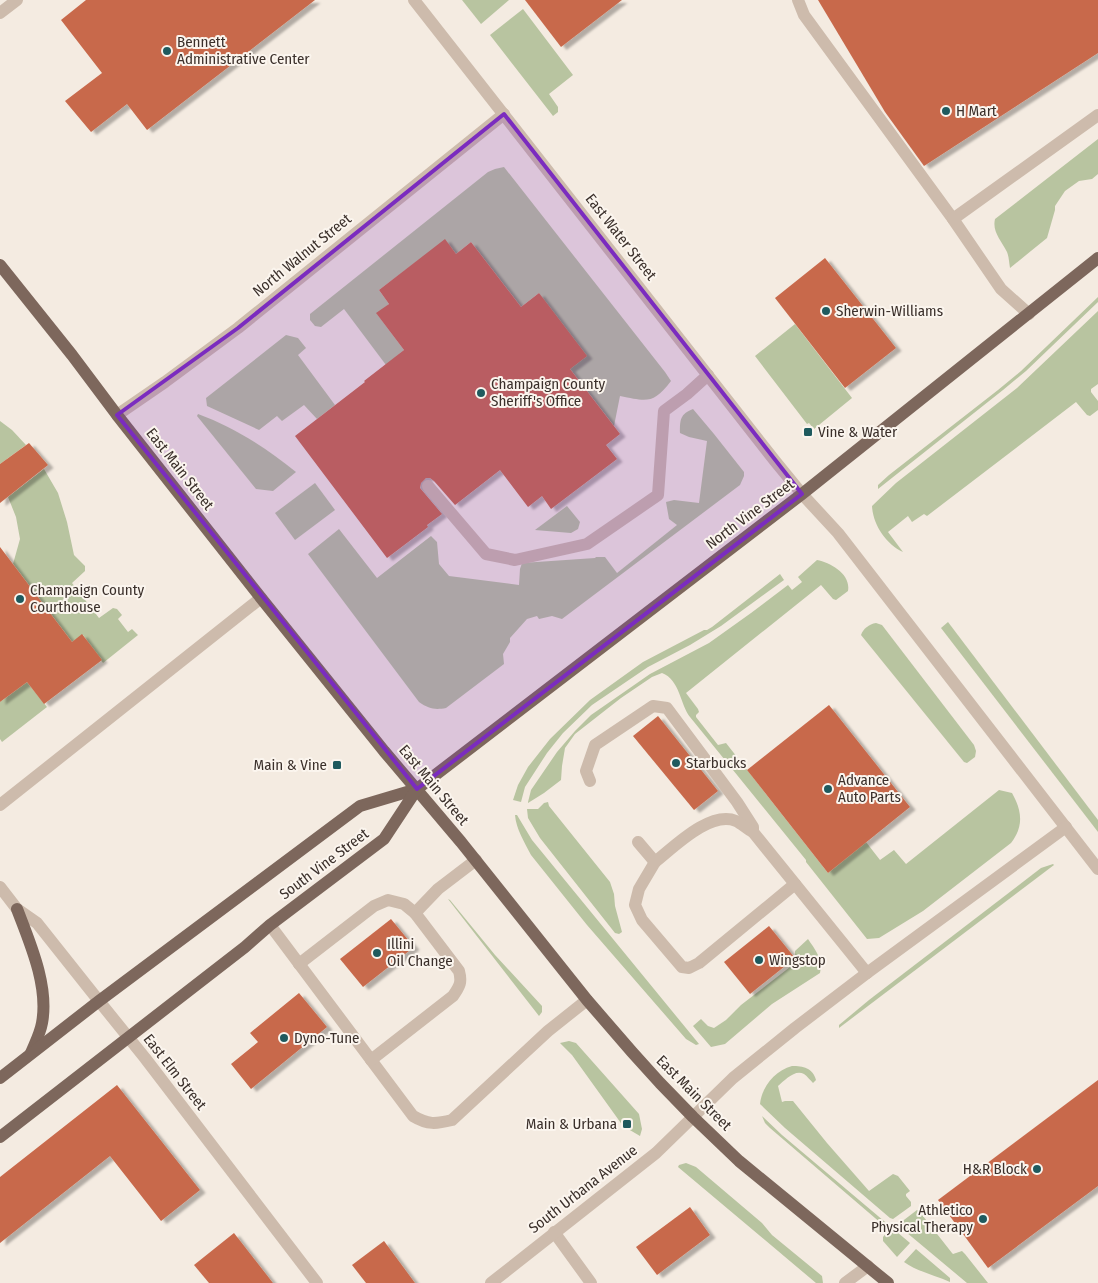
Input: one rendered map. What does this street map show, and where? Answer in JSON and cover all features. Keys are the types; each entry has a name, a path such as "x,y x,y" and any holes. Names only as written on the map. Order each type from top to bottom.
{"main road":[{"name":"North Vine Street","path":"417,789 802,494 1098,258"},
{"name":"East Main Street","path":"0,265 261,598 384,751 476,860 587,1000 660,1083 739,1161 888,1283"},
{"name":"South Vine Street","path":"0,1137 245,947 270,925 384,839 417,789"},
{"name":"South Vine Street","path":"0,1078 99,1001 360,806 417,789"},
{"path":"17,909 36,959 41,983 42,1022 38,1038 30,1055"}],"street":[{"path":"0,13 17,0"},
{"name":"East Water Street","path":"414,0 802,494 838,533 1098,869"},
{"path":"798,0 804,15 953,219 1001,289 1029,314"},
{"name":"North Walnut Street","path":"117,415 238,328 504,114"},
{"path":"953,219 1098,115"},
{"path":"428,486 486,554 515,560 587,544 658,496 664,411 708,375"},
{"path":"0,805 261,598"},
{"path":"588,776 595,745 653,706 667,708 737,802 753,827 753,832"},
{"path":"795,884 698,963 689,968 682,967 642,920 635,905 639,889 655,862 700,827 713,821 727,819 736,821 753,832 867,973"},
{"name":"South Urbana Avenue","path":"490,1283 656,1153 732,1078 795,1028 1066,827"},
{"path":"638,842 655,862"},
{"path":"415,913 438,889 476,860"},
{"name":"East Elm Street","path":"0,886 17,909 37,923 128,1037 317,1283"},
{"path":"299,964 374,906 388,900 404,904 415,913 459,971 461,980 453,996 371,1060"},
{"path":"270,925 413,1116 424,1123 438,1124 452,1120 548,1030 587,1000"},
{"path":"554,1232 591,1283"},
{"path":"845,1283 868,1266"}],"highlighted area":[{"path":"504,114 802,494 417,789 117,415 238,328"}],"green space":[{"path":"462,0 509,0 481,24"},
{"path":"523,9 573,75 549,94 558,107 558,112 553,116 490,35"},
{"path":"1098,139 1098,174 1092,179 1079,181 1065,191 1055,206 1047,238 1010,268 1007,252 996,232 995,219"},
{"path":"504,167 671,381 654,398 643,400 620,396 614,426 570,369 539,293 521,307 471,242 456,254 445,240 379,290 389,304 377,314 404,350 386,365 344,309 321,327 315,326 310,320 310,314 488,172"},
{"path":"1098,297 1098,302 1026,371 878,489 878,485 889,475 1021,371"},
{"path":"1098,311 1098,384 1091,389 1091,392 1098,401 1098,410 1090,416 1087,415 1076,402 927,516 924,514 912,522 908,516 888,532 903,552 891,544 878,527 872,506 896,483 1017,388"},
{"path":"795,324 852,398 814,429 809,423 807,424 755,356"},
{"path":"286,335 298,338 306,348 298,355 335,405 317,419 304,405 282,421 277,416 259,430 207,406 206,398"},
{"path":"693,409 744,472 740,485 562,619 552,616 539,619 537,616 527,619 510,638 510,642 503,654 504,664 446,708 432,708 419,702 308,554 339,529 377,578 431,536 437,542 439,564 449,576 519,585 522,563 596,557 605,557 617,573 677,525 669,519 666,502 674,500 699,503 707,441 680,433 683,415"},
{"path":"198,414 224,425 249,439 296,472 273,491 256,489 197,416"},
{"path":"0,421 12,430 26,445 0,464"},
{"path":"44,469 58,493 74,555 85,566 85,571 72,583 99,618 113,608 117,609 122,615 118,619 128,632 132,629 138,635 103,663 83,635 72,642 13,564 20,539 16,517 8,497"},
{"path":"315,483 335,510 295,540 275,513"},
{"path":"567,506 580,522 578,529 571,533 535,530"},
{"path":"817,560 839,570 846,579 848,591 836,600 821,585 686,693 698,709 699,712 696,717 718,745 726,743 828,873 866,842 880,860 894,850 906,864 999,790 1012,793 1020,812 1018,831 1011,843 923,911 879,938 867,939 806,860 690,717 673,681 662,673 652,677 621,698 575,734 565,748 561,780 528,803 531,790 557,752 591,715 650,674 709,643 788,585 792,590 802,582 798,577"},
{"path":"780,574 784,580 721,626 648,667 592,705 563,733 547,753 525,787 521,802 513,800 518,785 528,767 550,739 590,700 643,662 712,627"},
{"path":"948,622 1098,820 1098,832 941,628"},
{"path":"876,623 882,625 974,745 975,757 967,763 964,762 861,635 867,627"},
{"path":"27,682 47,707 2,742 0,739 0,702"},
{"path":"548,802 549,806 610,882 622,932 619,934 615,933 540,838 528,818 527,809 538,809"},
{"path":"515,815 517,815 532,840 699,1044 696,1045 686,1039 587,925 531,855 519,831"},
{"path":"1053,864 839,1028 839,1025 869,1000 1041,868"},
{"path":"448,899 495,955 542,1006 542,1012 539,1016"},
{"path":"808,939 820,959 820,973 772,1004 725,1044 711,1047 693,1026 701,1019 708,1026 714,1028 726,1020 741,1005 799,960 795,955 795,951"},
{"path":"569,1041 576,1043 639,1114 642,1129 640,1136 623,1126 572,1055 560,1043"},
{"path":"792,1066 807,1068 813,1073 816,1080 813,1083 801,1073 790,1076 778,1086 782,1102 793,1101 869,1191 893,1174 898,1176 910,1191 906,1196 911,1202 911,1206 893,1219 890,1218 785,1128 760,1104 763,1091 770,1080 786,1068"},
{"path":"762,1116 910,1243 897,1257 883,1241 883,1237 889,1230 770,1128"},
{"path":"686,1163 696,1167 762,1223 772,1235 822,1276 823,1283 816,1283 678,1167"},
{"path":"917,1210 952,1253 962,1251 988,1283 967,1283 900,1227 900,1223"},
{"path":"916,1249 950,1278 950,1282 904,1262"}],"building":[{"name":"Bennett Administrative Center","path":"86,0 315,0 147,130 127,104 91,132 65,101 102,73 61,20"},
{"path":"525,0 622,0 561,47"},
{"name":"H Mart","path":"818,0 1098,0 1098,53 924,166 885,112"},
{"name":"Champaign County Sheriff's Office","path":"445,239 456,254 471,242 521,307 539,293 587,356 570,369 620,434 606,445 617,459 551,509 542,496 528,507 500,470 455,505 434,481 426,478 421,483 420,488 442,514 387,558 295,436 404,350 376,313 389,304 379,290"},
{"name":"Sherwin-Williams","path":"825,258 896,348 845,388 775,298"},
{"path":"29,443 48,465 0,503 0,464"},
{"name":"Champaign County Courthouse","path":"0,547 72,642 82,634 102,660 44,704 27,682 0,702"},
{"name":"Advance Auto Parts","path":"829,705 910,807 828,873 747,770"},
{"name":"Starbucks","path":"658,716 718,791 694,810 633,736"},
{"name":"Illini Oil Change","path":"391,919 414,947 363,987 340,959"},
{"name":"Wingstop","path":"769,926 795,958 750,994 724,962"},
{"name":"Dyno-Tune","path":"299,993 327,1027 251,1089 231,1064 258,1042 250,1033"},
{"path":"1098,1080 1098,1186 988,1268 938,1200"},
{"path":"117,1085 200,1190 161,1221 110,1156 0,1243 0,1177"},
{"path":"690,1207 710,1235 657,1275 636,1247"},
{"path":"234,1233 273,1283 209,1283 194,1265"},
{"path":"384,1241 415,1283 366,1283 352,1265"}],"place":[{"name":"Bennett Administrative Center","path":"167,51"},
{"name":"H Mart","path":"946,111"},
{"name":"Sherwin-Williams","path":"826,311"},
{"name":"Champaign County Sheriff's Office","path":"481,393"},
{"name":"Vine & Water","path":"808,432"},
{"name":"Champaign County Courthouse","path":"20,599"},
{"name":"Starbucks","path":"676,763"},
{"name":"Main & Vine","path":"337,765"},
{"name":"Advance Auto Parts","path":"828,789"},
{"name":"Illini Oil Change","path":"377,953"},
{"name":"Wingstop","path":"759,960"},
{"name":"Dyno-Tune","path":"284,1038"},
{"name":"Main & Urbana","path":"627,1124"},
{"name":"H&R Block","path":"1037,1169"},
{"name":"Athletico Physical Therapy","path":"983,1219"}]}
